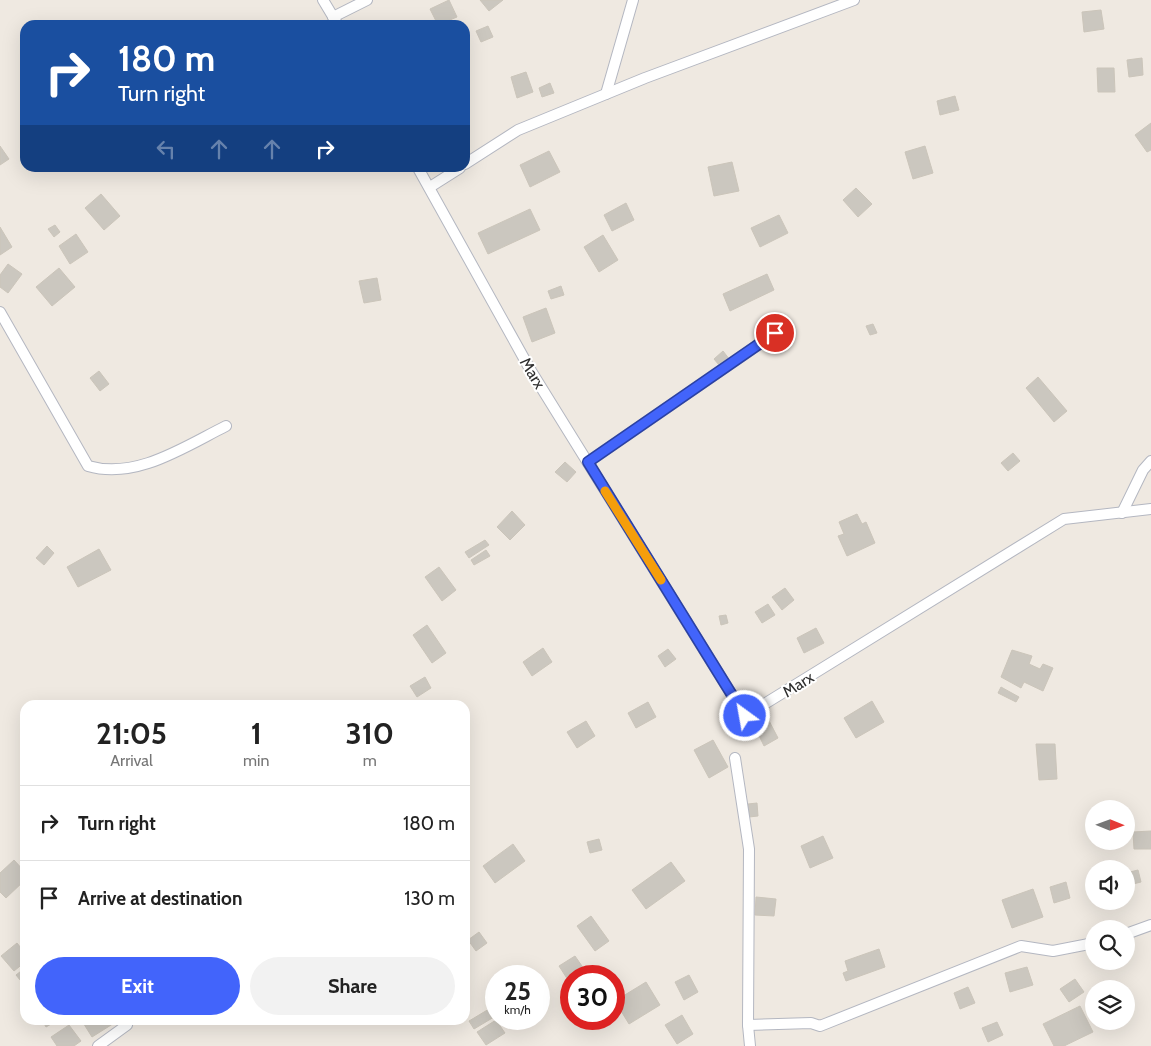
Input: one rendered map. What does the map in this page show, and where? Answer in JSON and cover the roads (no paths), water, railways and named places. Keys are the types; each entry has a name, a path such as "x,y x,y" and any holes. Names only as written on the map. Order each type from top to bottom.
{"street":[{"path":"323,0 334,20"},
{"path":"337,20 367,0"},
{"path":"606,94 633,0"},
{"path":"470,161 518,130 606,94 854,0"},
{"name":"Marx","path":"421,172 531,371 745,716 1064,519 1151,510"},
{"path":"430,187 454,172"},
{"path":"0,312 88,466 103,470 148,464 226,426"},
{"path":"588,462 775,333"},
{"path":"1122,513 1143,470 1151,461"},
{"path":"735,758 749,849 748,1025 750,1046"},
{"path":"1135,931 1151,925"},
{"path":"748,1025 811,1023 820,1026 1022,946 1053,951 1085,945"},
{"path":"98,1046 127,1025"}]}
